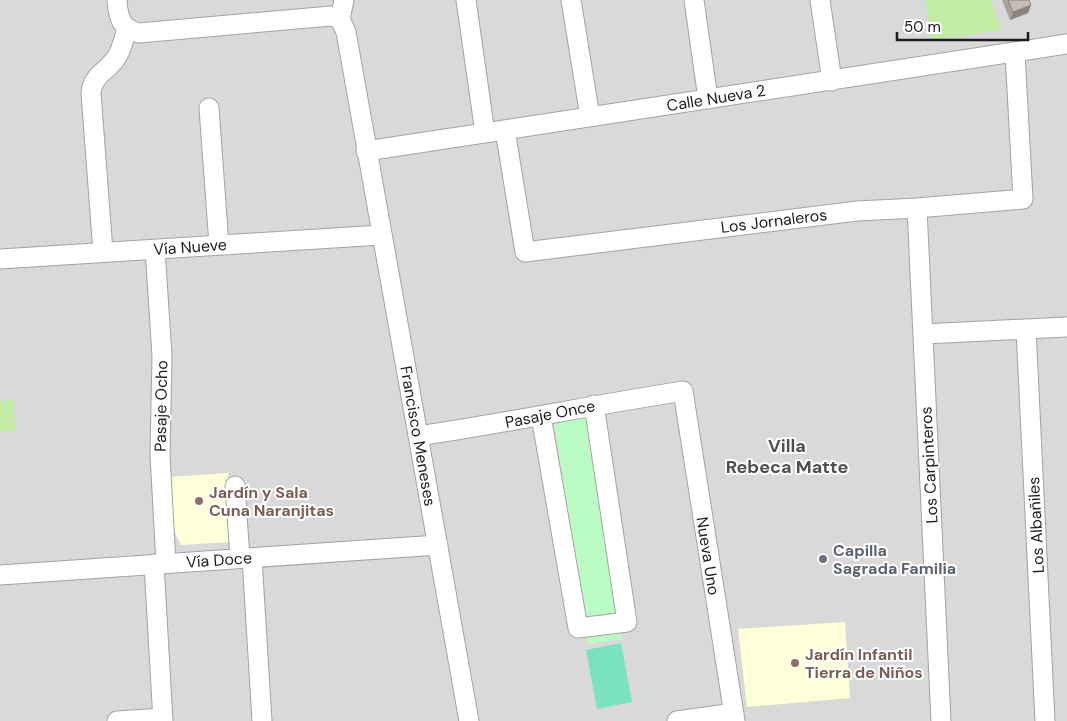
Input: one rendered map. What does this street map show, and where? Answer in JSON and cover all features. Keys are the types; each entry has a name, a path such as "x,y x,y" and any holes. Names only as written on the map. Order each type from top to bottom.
{"street":[{"path":"117,0 119,18 127,28 145,32 331,16 340,19 344,0"},
{"path":"466,0 485,133"},
{"path":"572,0 590,117"},
{"path":"694,0 708,99"},
{"path":"820,0 832,81"},
{"name":"Francisco Meneses","path":"340,19 346,32 469,721"},
{"path":"103,252 91,93 94,80 117,58 127,28"},
{"name":"Calle Nueva 2","path":"366,151 1067,44"},
{"name":"Los Jornaleros","path":"505,130 525,252 857,211 1022,199 1015,53"},
{"path":"209,108 219,245"},
{"name":"Los Carpinteros","path":"917,208 941,721"},
{"name":"Vía Nueve","path":"0,259 381,235"},
{"name":"Pasaje Ocho","path":"155,249 162,356 160,564 163,719"},
{"path":"923,334 1067,327"},
{"name":"Los Albañiles","path":"1026,329 1045,721"},
{"name":"Pasaje Once","path":"418,436 683,390"},
{"name":"Nueva Uno","path":"683,390 734,717"},
{"path":"541,416 578,628 627,622 594,405"},
{"path":"235,486 246,558 262,721"},
{"name":"Vía Doce","path":"0,575 438,545"},
{"path":"677,721 734,717"},
{"path":"118,721 163,719"}],"shaded area":[{"path":"0,0 1067,0 1067,721 0,721"},
{"name":"Jardín y Sala Cuna Naranjitas","path":"228,473 232,542 181,545 171,525 168,477"},
{"name":"Jardín Infantil Tierra de Niños","path":"845,622 850,698 747,707 738,629"}],"green space":[{"path":"925,0 990,0 1002,30 932,40"},
{"path":"13,400 15,431 0,432 0,401"},
{"path":"590,413 622,639 588,644 554,420"},
{"path":"621,643 632,702 597,709 586,650"}],"building":[{"path":"1008,0 1029,0 1031,5 1013,12"}],"place":[{"name":"Jardín y Sala Cuna Naranjitas","path":"199,501"},
{"name":"Capilla Sagrada Familia","path":"823,559"},
{"name":"Jardín Infantil Tierra de Niños","path":"795,663"}],"district":[{"name":"Villa Rebeca Matte","path":"787,456"}]}
